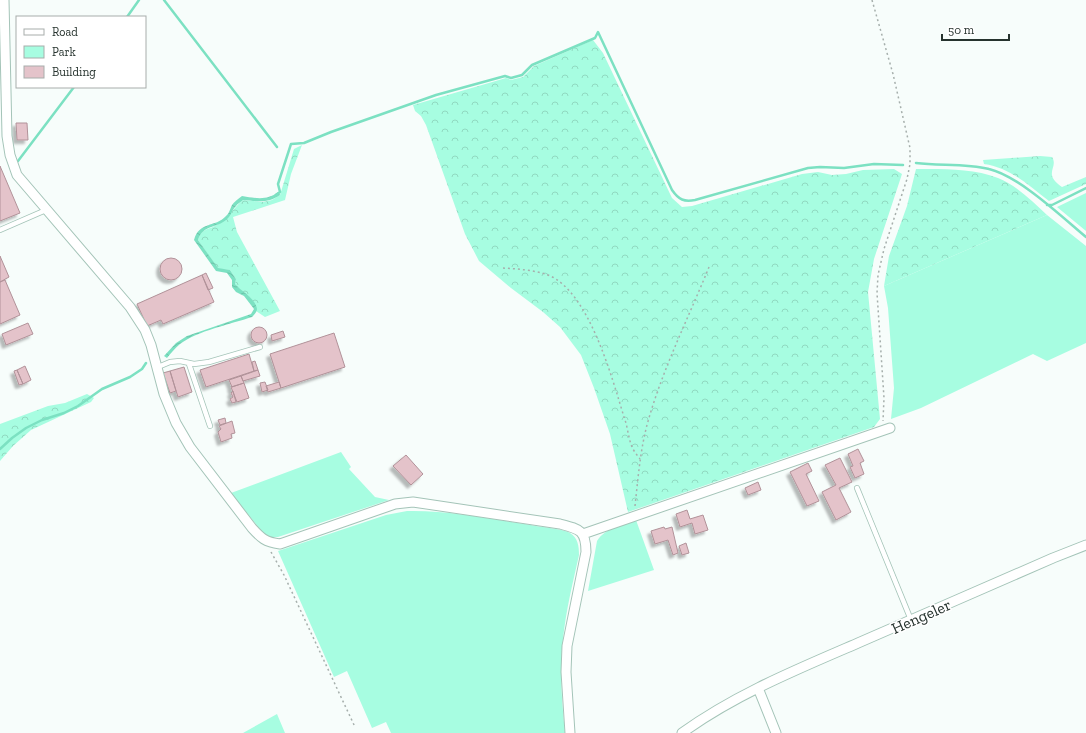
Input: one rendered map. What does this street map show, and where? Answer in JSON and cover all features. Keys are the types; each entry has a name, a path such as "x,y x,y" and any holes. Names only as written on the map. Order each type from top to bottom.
{"street":[{"path":"4,0 7,136 10,154 17,175 130,307 145,330 151,345 176,424 190,447 260,537 268,542 280,544 395,504 413,502 560,524 576,528 583,534 586,541 586,552 570,624 567,646 566,672 570,733"},
{"path":"583,534 885,429"},
{"name":"Hengeler","path":"682,733 723,706 779,677 1086,545"},
{"path":"758,688 776,733"}],"lane":[{"path":"0,230 46,210"},
{"path":"158,367 170,362 180,361 189,364 209,362 260,347"},
{"path":"189,364 210,426"},
{"path":"857,488 911,620"}],"path":[{"path":"872,0 893,74 910,148 910,164 907,179 884,249 878,275 877,293 885,429"},
{"path":"634,516 640,459 647,426 656,396 709,267"},
{"path":"503,268 532,271 549,276 562,284 584,310 598,340 612,378 626,421 633,449 640,459"},
{"path":"268,542 355,727"}],"green space":[{"path":"593,40 603,53 672,198 682,207 692,206 802,174 818,172 832,175 846,174 863,170 894,169 902,174 874,259 868,292 880,419 874,427 628,512 610,434 581,355 560,327 479,261 465,234 426,125 421,116 415,111 413,105 506,78 511,80 523,77 534,66"},
{"path":"302,145 291,174 285,200 233,217 237,232 280,311 265,317 256,311 256,307 251,299 235,284 236,279 230,270 218,269 198,240 203,231 221,222 243,200 263,202 272,200 280,195 294,149"},
{"path":"1040,156 1052,157 1054,161 1052,171 1053,178 1062,187 1086,177 1086,184 1049,201 1011,173 994,166 984,164 983,160"},
{"path":"916,169 947,169 978,172 998,178 1018,189 1047,215 884,286 889,256 907,206"},
{"path":"1086,193 1086,231 1057,207"},
{"path":"1047,215 1086,246 1086,343 1047,361 1033,354 921,408 891,419 894,388 888,308 884,286"},
{"path":"87,394 94,398 91,402 31,430 13,446 0,461 0,424 48,406 65,403"},
{"path":"341,452 351,467 349,469 375,497 389,500 278,537 270,537 263,533 231,493"},
{"path":"407,511 454,513 562,530 575,537 579,555 566,617 561,662 565,733 391,733 386,722 372,728 347,671 334,677 278,551 386,515"},
{"path":"636,520 654,570 588,591 597,541 609,530"},
{"path":"277,714 285,733 243,733"}],"water":[{"path":"278,192 280,195 267,201 243,200 233,209 227,219 203,231 198,240 218,268 230,270 236,279 235,284 256,305 257,309 255,313 252,317 195,335 180,344 167,358 164,356 176,343 187,336 251,314 254,309 244,296 236,292 232,287 232,280 227,273 216,271 194,240 196,234 203,227 222,220 229,213 236,200 242,196 265,198"}],"building":[{"path":"16,123 27,123 28,140 17,140"},
{"path":"0,166 20,213 0,221"},
{"path":"0,256 9,277 0,282"},
{"path":"171,258 179,261 182,269 179,277 171,280 163,277 160,269 163,261"},
{"path":"206,273 213,288 208,290 202,275"},
{"path":"202,275 214,302 163,324 161,320 147,326 137,304"},
{"path":"5,280 20,315 0,324 0,282"},
{"path":"28,323 33,334 6,345 2,334"},
{"path":"259,327 266,332 267,335 262,342 259,343 252,338 251,335 256,328"},
{"path":"283,331 285,337 272,341 271,335"},
{"path":"334,333 345,367 281,388 270,354"},
{"path":"249,354 254,371 206,387 200,370"},
{"path":"255,361 258,370 254,371 252,362"},
{"path":"25,366 31,380 23,384 17,370"},
{"path":"184,367 192,392 178,397 170,371"},
{"path":"17,370 23,384 19,385 14,371"},
{"path":"258,370 260,376 243,381 241,376"},
{"path":"170,371 176,391 170,393 163,373"},
{"path":"241,376 244,383 232,387 229,380"},
{"path":"265,382 268,390 262,392 260,383"},
{"path":"279,382 281,388 268,392 266,386"},
{"path":"244,383 249,398 237,402 231,387"},
{"path":"233,391 236,402 232,403 230,399 233,397 231,393"},
{"path":"225,418 226,423 220,425 218,420"},
{"path":"232,421 235,433 231,434 232,438 221,442 218,432 221,429 219,426"},
{"path":"858,449 864,461 860,463 864,474 855,478 850,467 853,466 848,454"},
{"path":"406,455 423,474 411,485 393,466"},
{"path":"840,458 852,482 839,488 851,512 836,520 822,492 836,485 825,465"},
{"path":"808,463 812,471 806,474 819,501 807,506 790,472"},
{"path":"758,482 761,490 748,495 745,488"},
{"path":"687,510 690,519 703,515 708,530 695,534 692,523 680,527 676,514"},
{"path":"664,527 665,529 672,527 678,553 673,555 668,540 655,544 651,531"},
{"path":"686,543 689,553 682,555 679,546"}],"waterway":[{"path":"128,16 139,0"},
{"path":"164,0 277,147"},
{"path":"276,195 280,192 278,184 291,144 304,143 436,95 505,76 511,78 522,75 532,65 595,38 598,32 672,190 682,200 695,200 808,168 844,168 874,164 903,165"},
{"path":"18,161 73,88"},
{"path":"916,163 980,167 1001,173 1027,188 1086,237"},
{"path":"1047,205 1052,205 1086,188"},
{"path":"0,449 26,428 78,406 102,389 130,377 142,369 146,363"}]}
